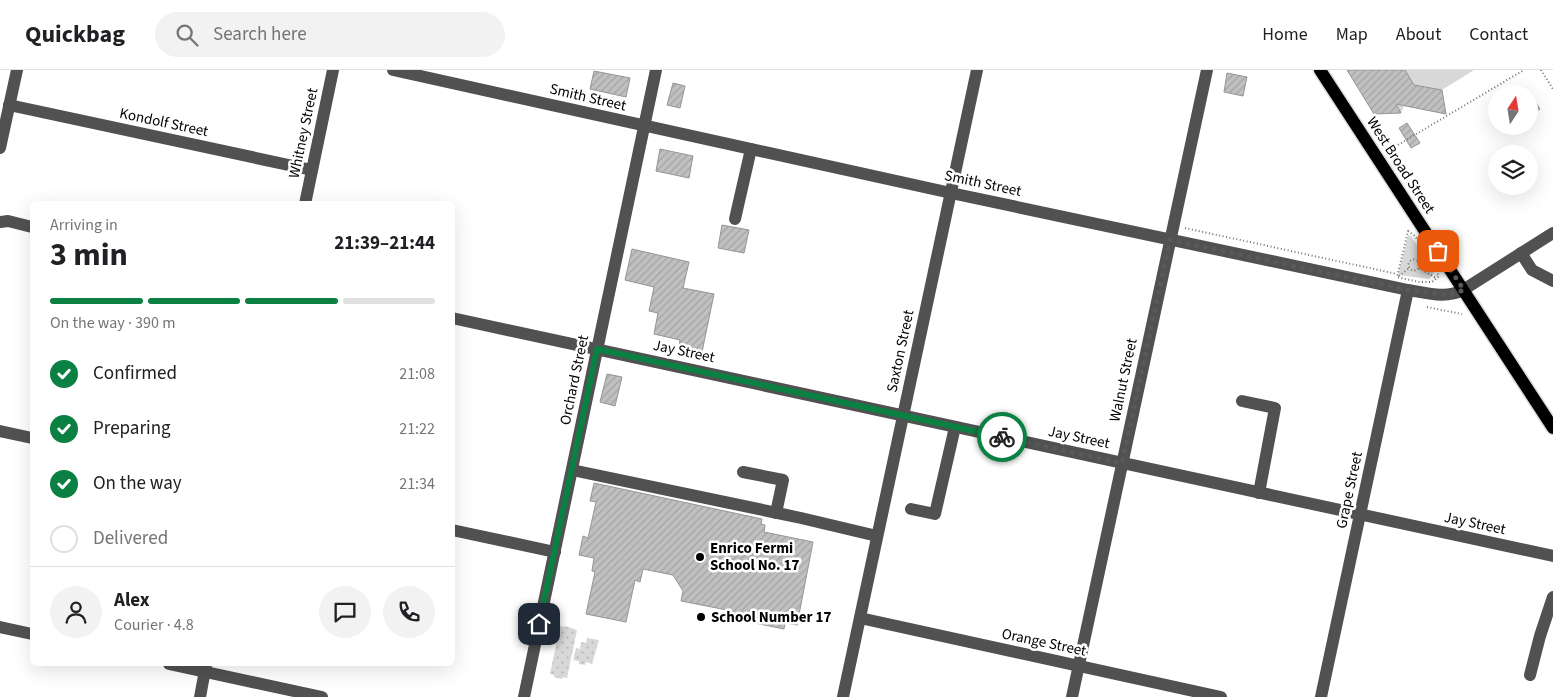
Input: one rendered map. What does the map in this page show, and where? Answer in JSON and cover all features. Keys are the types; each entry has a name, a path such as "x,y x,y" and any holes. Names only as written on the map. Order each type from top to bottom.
{"main road":[{"name":"West Broad Street","path":"1320,70 1553,428"}],"street":[{"path":"0,148 17,70"},
{"name":"Whitney Street","path":"306,201 334,70"},
{"name":"Smith Street","path":"393,70 951,193 1408,290 1448,295 1464,290 1553,233"},
{"name":"Orchard Street","path":"524,697 656,70"},
{"name":"Saxton Street","path":"843,697 977,70"},
{"name":"Walnut Street","path":"1072,697 1206,70"},
{"name":"Kondolf Street","path":"9,105 312,170"},
{"path":"735,219 751,149"},
{"path":"0,222 8,221 30,226"},
{"path":"1521,254 1532,270 1553,281"},
{"name":"Grape Street","path":"1321,697 1408,290"},
{"name":"Jay Street","path":"455,319 1553,556"},
{"path":"1242,401 1275,408 1258,493"},
{"path":"910,509 936,514 955,427"},
{"path":"0,431 30,438"},
{"path":"572,470 877,536"},
{"path":"743,472 783,480 776,513"},
{"path":"455,531 554,552"},
{"path":"1530,675 1553,597"},
{"name":"Orange Street","path":"860,618 1221,697"},
{"path":"0,627 30,634"},
{"path":"188,666 206,668 322,697"},
{"path":"200,697 206,668"}],"path":[{"path":"1377,158 1524,70"},
{"path":"1541,70 1553,90"},
{"path":"1183,228 1397,275 1419,282 1432,282 1439,276 1416,236 1408,231 1397,275"},
{"path":"1409,262 1414,259 1419,261 1427,256"},
{"path":"1403,258 1409,262 1410,268"},
{"path":"1419,261 1419,268"},
{"path":"1397,275 1410,268 1414,270 1419,268 1436,278"}],"shaded area":[{"path":"1347,70 1474,70 1442,90 1446,114 1404,106 1401,113 1374,114"},
{"path":"1408,235 1411,236 1433,269 1434,272 1429,279 1398,275"},
{"path":"560,626 577,630 567,678 563,677 562,679 550,674"},
{"path":"587,638 599,640 592,664 586,662 585,665 579,664 579,661 573,660 576,648 580,649 581,642 586,643"}],"building":[{"path":"1347,70 1405,70 1414,85 1442,90 1446,114 1396,104 1401,113 1374,114"},
{"path":"594,71 630,78 626,97 590,89"},
{"path":"1227,73 1247,77 1243,96 1224,92"},
{"path":"673,83 685,86 680,108 667,105"},
{"path":"1407,123 1420,143 1411,148 1399,128"},
{"path":"660,149 693,156 689,178 656,171"},
{"path":"722,225 749,230 744,253 718,248"},
{"path":"632,249 689,262 683,288 714,294 702,352 679,347 680,340 654,334 658,313 649,311 654,287 625,280"},
{"path":"607,374 622,377 615,406 600,402"},
{"name":"Enrico Fermi School No. 17","path":"594,483 762,519 761,524 765,525 764,532 813,542 797,625 785,623 784,629 725,617 727,610 681,601 683,591 673,575 643,569 640,582 635,580 626,622 586,614 595,572 592,571 594,558 579,555 583,536 588,538 596,502 590,501"}],"way so far":[{"path":"1002,437 1122,463 1170,240 1437,295 1456,294 1464,290 1438,251"}],"place":[{"name":"Enrico Fermi School No. 17","path":"700,557"},
{"name":"School Number 17","path":"701,617"}],"route":[{"path":"539,624 597,349 1002,437"}]}
